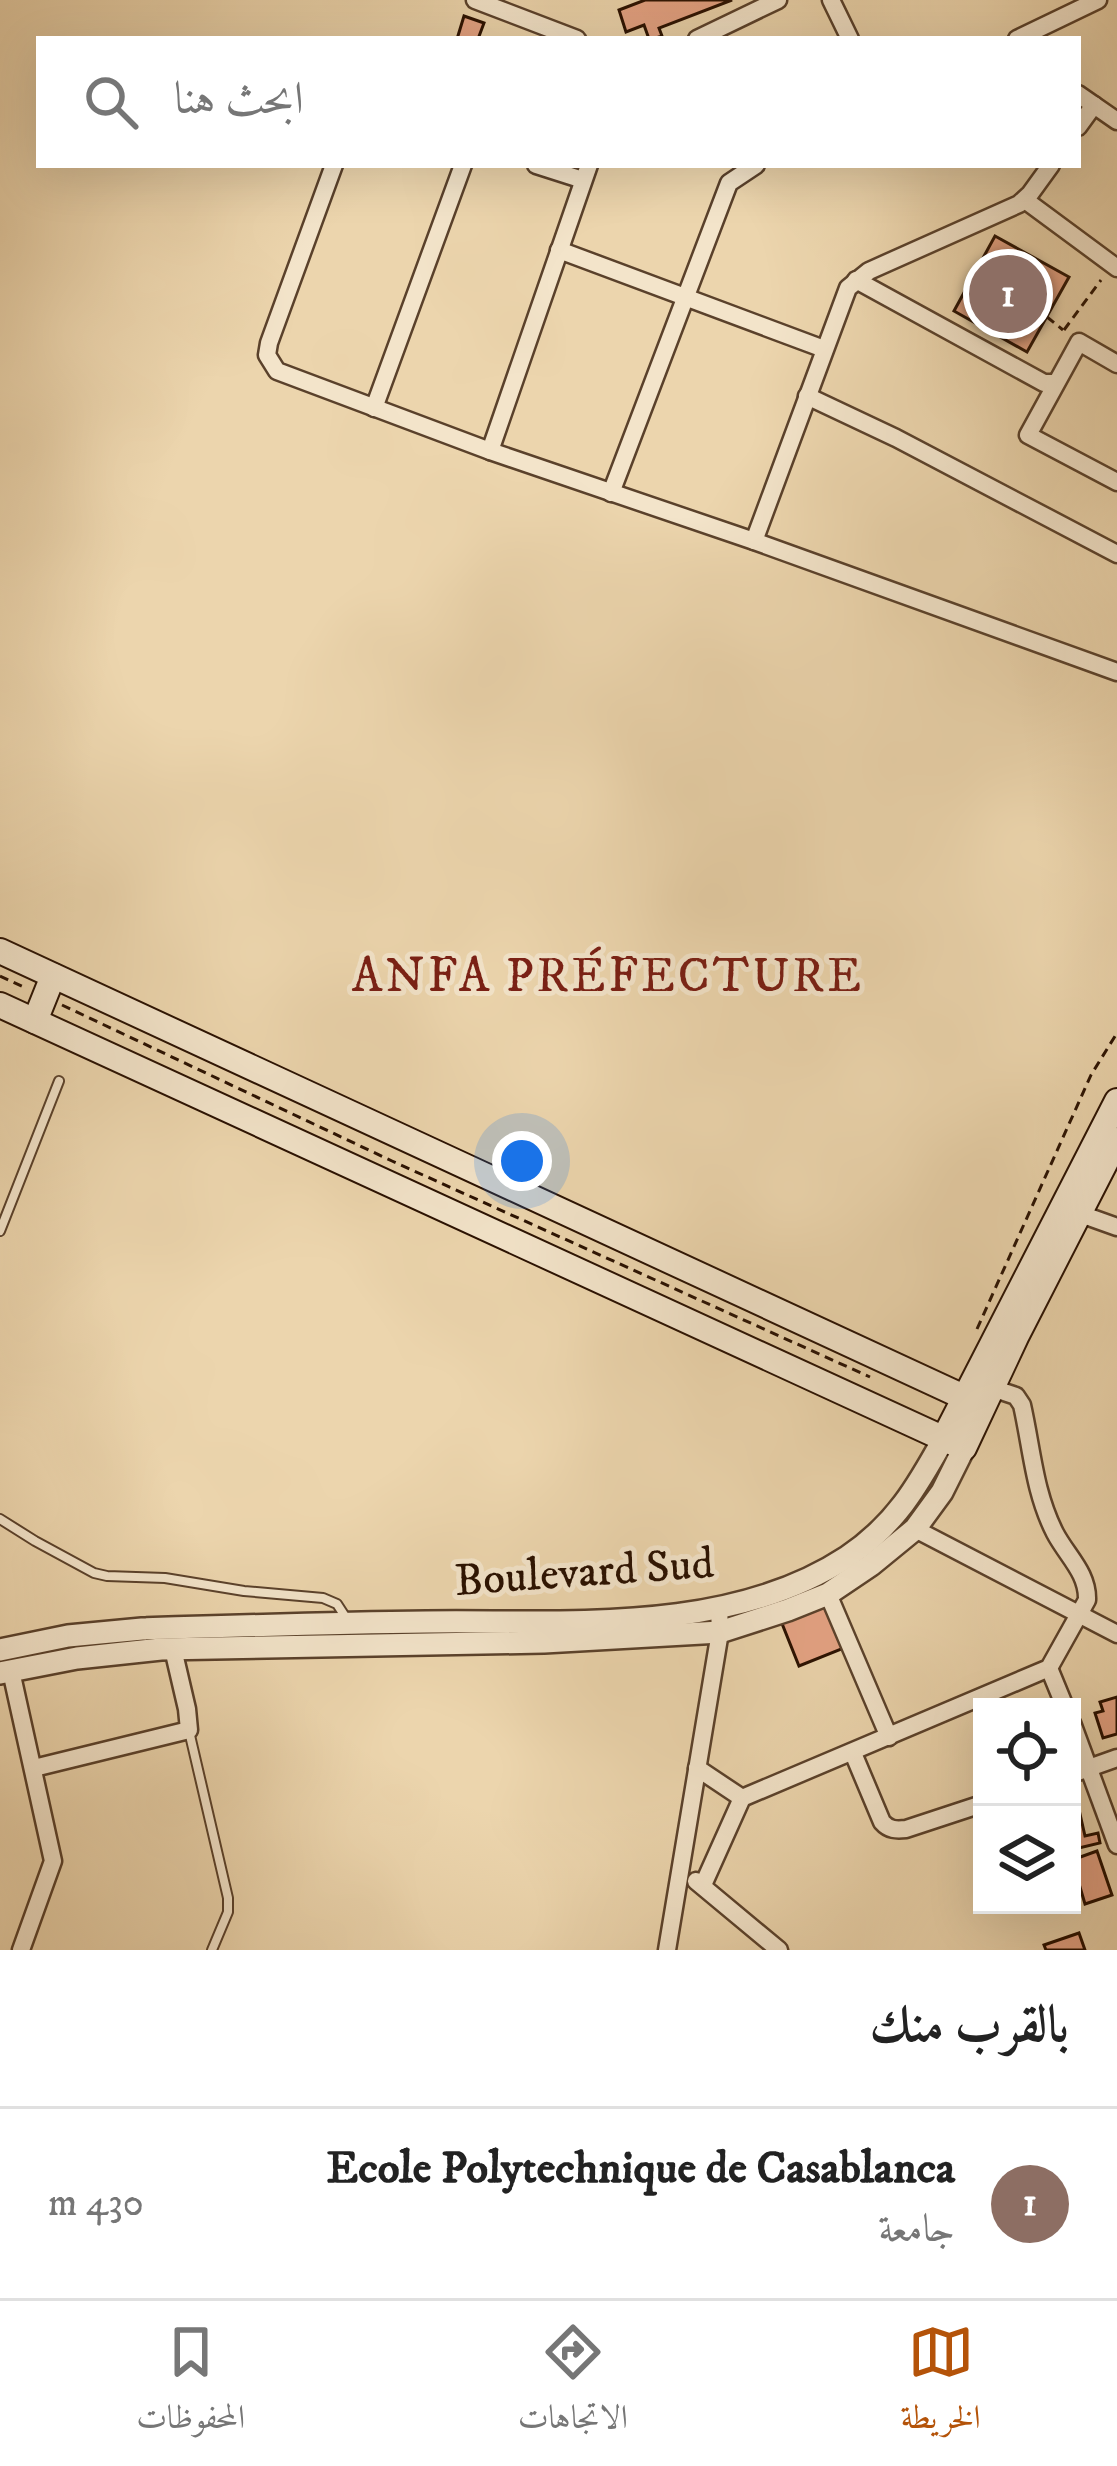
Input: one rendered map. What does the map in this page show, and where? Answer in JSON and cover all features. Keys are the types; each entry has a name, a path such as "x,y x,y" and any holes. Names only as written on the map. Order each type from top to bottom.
{"main road":[{"path":"0,951 67,1022 954,1443"},
{"path":"0,1005 44,998 980,1397"},
{"name":"Boulevard Sud","path":"954,1443 1071,1210 1117,1101"},
{"name":"Boulevard Sud","path":"1071,1210 1117,1140"}],"street":[{"path":"475,0 570,36"},
{"path":"703,36 778,0"},
{"path":"831,0 849,36"},
{"path":"1023,36 1098,0"},
{"path":"1081,96 1117,122"},
{"path":"1081,123 1094,105"},
{"path":"333,168 269,343 267,356 283,374 490,452 1117,672"},
{"path":"374,408 462,168"},
{"path":"490,452 586,173 555,168"},
{"path":"611,493 729,183 752,168"},
{"path":"754,542 843,298 856,280 1025,200 1049,168"},
{"path":"1025,200 1117,268"},
{"path":"559,250 824,349"},
{"path":"856,280 1044,383 1055,382"},
{"path":"1117,364 1079,342 1028,435 1117,482"},
{"path":"807,396 896,437 1117,554"},
{"path":"1071,1210 1117,1228"},
{"path":"703,1885 742,1798 1049,1668 1087,1600 1087,1589 1055,1533 1039,1492 1022,1405 1016,1396 980,1397"},
{"name":"Boulevard Sud","path":"6,1672 77,1658 173,1649 544,1642 788,1610 828,1594 915,1529 942,1492 954,1443"},
{"name":"Boulevard Sud","path":"0,1650 68,1636 142,1629 719,1620 812,1577 883,1530 954,1443"},
{"path":"915,1529 1117,1634"},
{"path":"828,1594 889,1737"},
{"path":"668,1950 719,1620"},
{"path":"34,1768 188,1730 173,1649"},
{"path":"1049,1668 1061,1698"},
{"path":"6,1672 34,1768 53,1861 21,1950"},
{"path":"1081,1746 1117,1845"},
{"path":"854,1753 881,1822 895,1830 976,1806"},
{"path":"1081,1771 1117,1758"},
{"path":"697,1768 742,1798"},
{"path":"680,1871 778,1950"}],"lane":[{"path":"0,1231 59,1081"},
{"path":"0,1519 94,1573 323,1598 342,1609 349,1623"},
{"path":"188,1730 228,1898 228,1912 212,1950"}],"path":[{"path":"1047,317 1064,330 1101,280"},
{"path":"0,976 44,998 67,1022 392,1161 885,1384"},
{"path":"977,1341 977,1325 1051,1162 1117,1033"}],"building":[{"path":"645,0 732,0 659,28 662,36 648,36 644,25 626,32 619,10"},
{"path":"464,16 484,23 479,36 458,36"},
{"path":"995,236 1069,277 1027,352 954,311"},
{"path":"826,1603 844,1648 799,1666 781,1621"},
{"path":"1117,1697 1117,1734 1103,1738 1095,1713 1103,1711 1100,1702"},
{"path":"1081,1818 1085,1836 1098,1833 1100,1843 1081,1848"},
{"path":"1097,1851 1112,1895 1085,1904 1081,1857"},
{"path":"1079,1933 1085,1950 1046,1950 1044,1945"}],"place":[{"name":"Ecole Polytechnique de Casablanca","path":"1008,294"}],"district":[{"name":"ANFA PRÉFECTURE","path":"608,974"}]}
